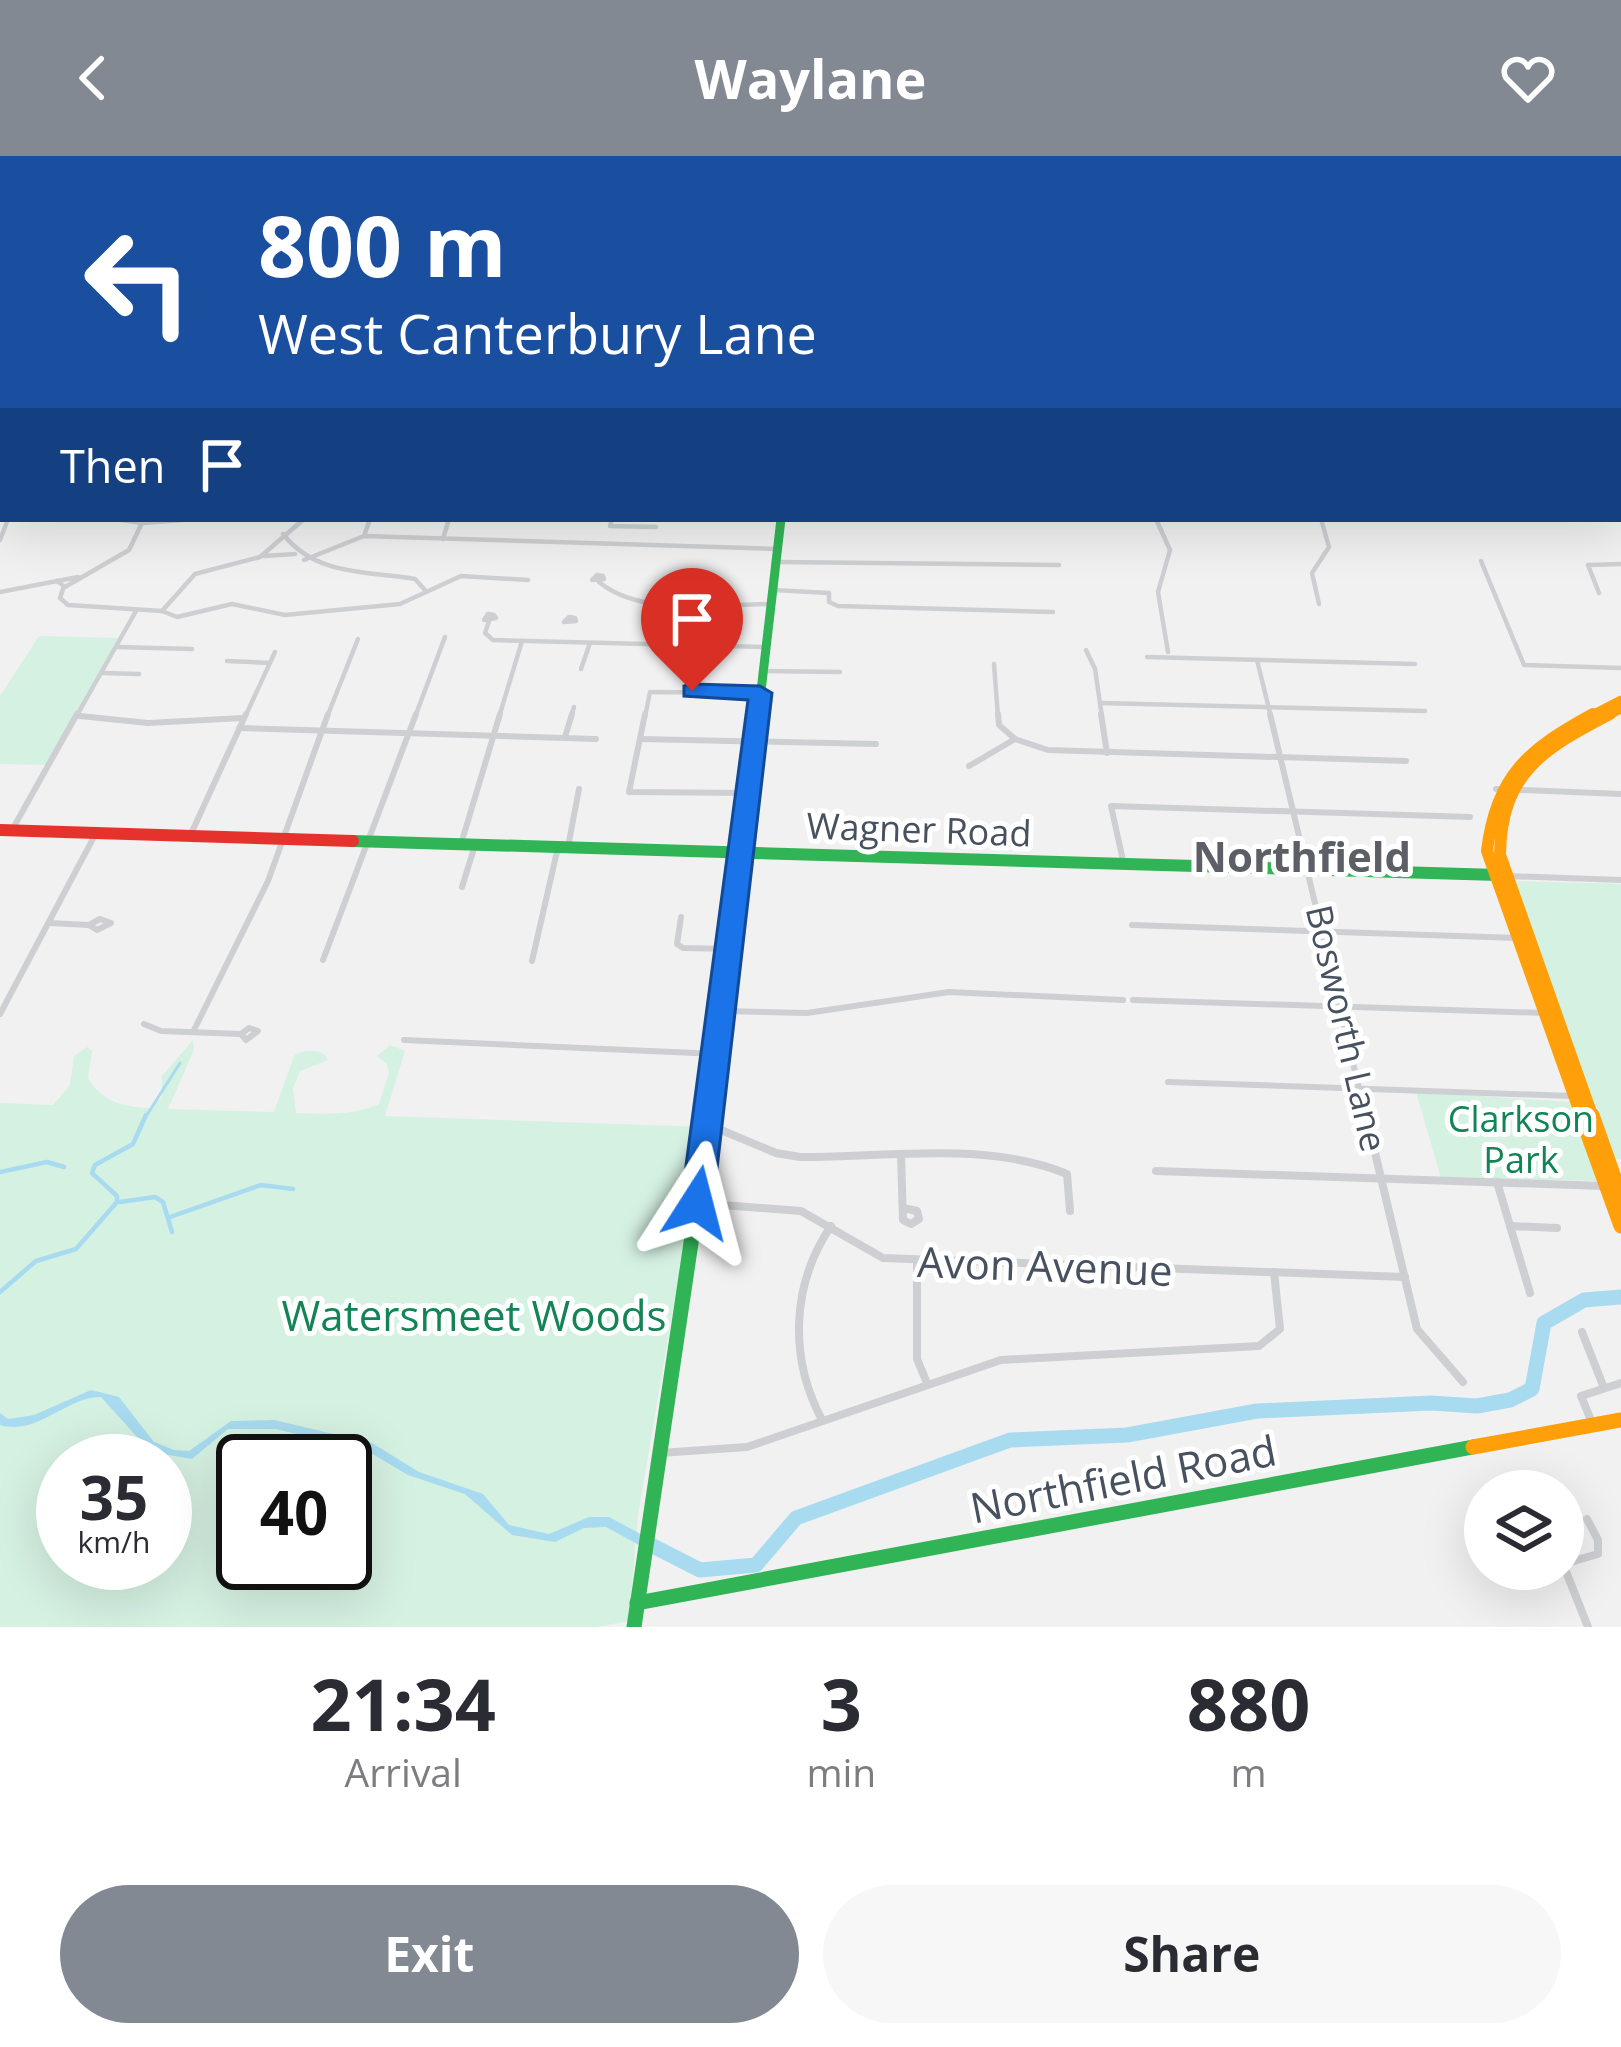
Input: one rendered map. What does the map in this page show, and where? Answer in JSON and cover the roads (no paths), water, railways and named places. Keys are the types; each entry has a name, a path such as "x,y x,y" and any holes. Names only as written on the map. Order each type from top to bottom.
{"street":[{"path":"0,541 5,522"},
{"path":"136,522 156,522"},
{"path":"264,556 300,522"},
{"path":"364,536 369,522"},
{"path":"443,539 448,522"},
{"path":"611,522 610,526 656,527"},
{"path":"634,1627 719,1054 781,522"},
{"path":"1157,522 1170,550 1158,592 1168,652"},
{"path":"1319,604 1312,573 1329,547 1323,522"},
{"path":"0,592 60,584 81,576 128,550 142,523"},
{"path":"283,534 304,560 415,579 425,590"},
{"path":"304,560 364,536 1059,566"},
{"path":"161,610 189,574 264,556 295,554"},
{"path":"1480,561 1524,665 1621,668"},
{"path":"1599,592 1588,566 1621,564"},
{"path":"60,584 60,598 68,605 161,610 177,617 232,604 285,615 370,610 400,604 461,576 528,580"},
{"path":"599,582 604,590 629,601 829,592 829,602 841,606 1053,612"},
{"path":"682,602 684,584"},
{"path":"6,830 78,716 136,611"},
{"path":"489,621 485,633 493,640 766,647"},
{"path":"564,642 569,624"},
{"path":"323,960 445,637"},
{"path":"194,1030 268,881 358,640"},
{"path":"462,887 468,844 523,641"},
{"path":"581,669 590,644"},
{"path":"117,647 192,649"},
{"path":"1086,650 1095,670 1107,753"},
{"path":"190,836 275,652"},
{"path":"1147,657 1415,664"},
{"name":"Bosworth Lane","path":"1257,660 1417,1329 1463,1382"},
{"path":"227,661 270,662"},
{"path":"994,664 996,717 1015,739 1048,750 1406,761"},
{"path":"763,671 840,672"},
{"path":"103,673 139,674"},
{"path":"748,793 629,792 650,692 760,693"},
{"path":"1615,1190 1518,938 1502,875 1497,819 1501,789 1521,758 1621,700"},
{"path":"1100,703 1425,711"},
{"path":"566,737 574,707"},
{"path":"1501,789 1543,752 1621,709"},
{"path":"78,716 148,723 243,718"},
{"path":"239,728 596,739"},
{"path":"969,766 1015,739"},
{"path":"640,740 876,744"},
{"path":"532,961 579,789"},
{"path":"1501,789 1621,794"},
{"path":"1124,865 1111,806 1469,817"},
{"name":"Wagner Road","path":"6,830 1621,880"},
{"path":"0,1014 96,832"},
{"path":"1502,875 1615,1163 1621,1226"},
{"path":"681,917 677,944 683,948 731,949"},
{"path":"49,923 89,925"},
{"path":"1132,925 1518,938"},
{"path":"724,1011 807,1013 949,992 1123,1000"},
{"path":"1133,1000 1546,1013"},
{"path":"144,1024 161,1031 241,1034"},
{"path":"404,1040 719,1054"},
{"path":"1168,1082 1576,1096"},
{"path":"709,1125 776,1153 800,1157 970,1155 1054,1166 1067,1174 1070,1211"},
{"path":"901,1155 903,1208"},
{"path":"1156,1172 1615,1190"},
{"path":"1497,1182 1531,1293"},
{"name":"Avon Avenue","path":"697,1203 802,1211 883,1258 1406,1277"},
{"path":"822,1420 802,1375 802,1340 807,1265 831,1226"},
{"path":"1510,1226 1557,1228"},
{"path":"917,1261 917,1359 927,1383"},
{"path":"657,1454 747,1447 1001,1360 1259,1346 1280,1329 1274,1272"},
{"path":"1582,1332 1604,1388"},
{"path":"1593,1424 1581,1396 1621,1382"},
{"name":"Northfield Road","path":"637,1603 1621,1420"},
{"path":"1584,1559 1594,1557 1600,1548 1587,1519"},
{"path":"1573,1590 1588,1627"}],"water":[{"path":"91,1390 119,1397 148,1434 134,1434 101,1397 27,1425 0,1425 0,1413 8,1419 34,1415"},
{"path":"274,1420 334,1434 228,1429 216,1434 192,1459 192,1449 231,1421"},
{"path":"372,1443 419,1472 483,1494 509,1525 549,1534 589,1517 609,1517 661,1545 659,1556 606,1527 584,1528 555,1542 512,1535 465,1494 408,1475 372,1454"}],"waterway":[{"path":"145,1118 180,1063"},
{"path":"0,1292 36,1261 76,1249 117,1202 117,1196 92,1173 95,1165 133,1144 146,1115"},
{"path":"0,1172 47,1162 64,1167"},
{"path":"170,1217 261,1185 293,1189"},
{"path":"120,1202 155,1197 163,1202 172,1232"},
{"path":"651,1545 700,1570 756,1565 796,1518 1010,1440 1127,1435 1257,1411 1431,1403 1477,1406 1510,1400 1532,1389 1544,1323 1584,1300 1621,1297"}],"district":[{"name":"Northfield","path":"1302,855"}],"park label":[{"name":"Clarkson Park","path":"1521,1138"},
{"name":"Watersmeet Woods","path":"474,1314"}]}
